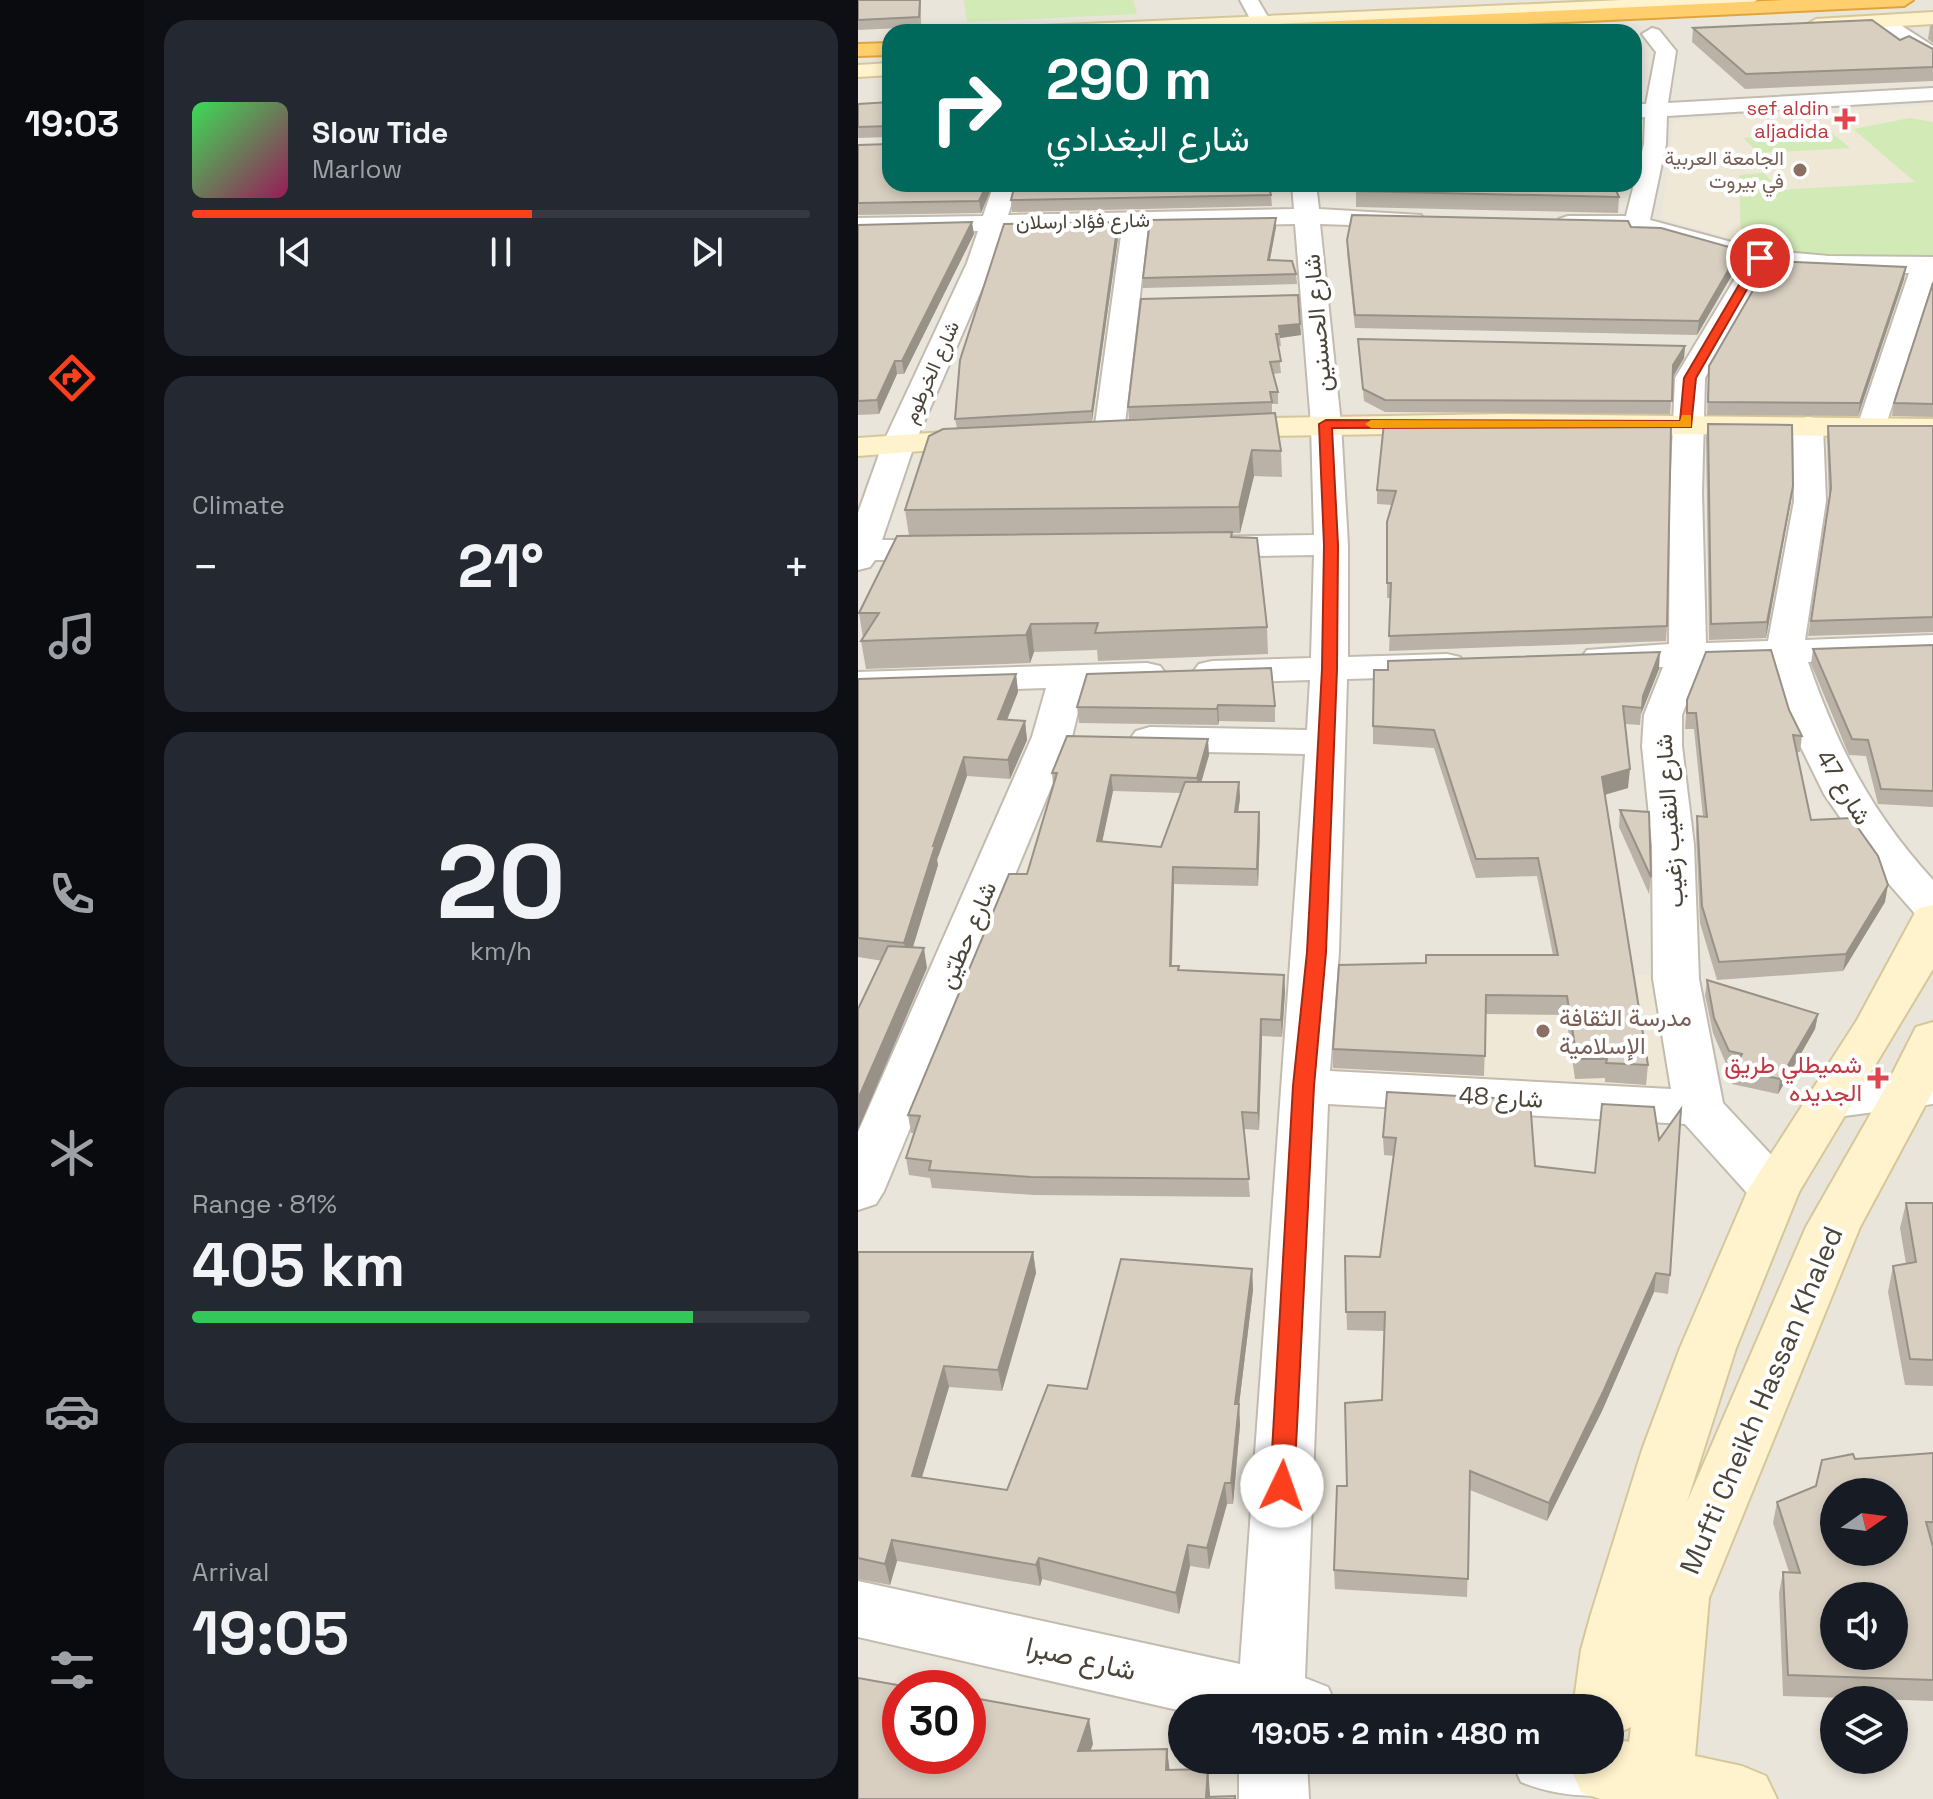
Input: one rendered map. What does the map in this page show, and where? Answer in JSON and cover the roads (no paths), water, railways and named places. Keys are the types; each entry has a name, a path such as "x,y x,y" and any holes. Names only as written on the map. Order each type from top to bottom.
{"highway":[{"path":"1399,24 1854,2"},
{"path":"1593,7 1854,2 1896,10"},
{"path":"1655,34 1933,7"},
{"path":"1594,24 1896,10"},
{"path":"858,50 882,49"},
{"path":"858,59 882,58"}],"main road":[{"path":"1122,24 1255,11 1593,7 1748,0"},
{"path":"1793,26 1896,10 1933,18"},
{"path":"858,40 882,39"},
{"path":"858,71 882,70"},
{"path":"1186,429 1326,424 1933,428"},
{"path":"1094,433 1140,431"},
{"path":"858,447 1019,437"},
{"name":"Mufti Cheikh Hassan Khaled","path":"1614,1694 1614,1650 1623,1614 1672,1450 1708,1348 1774,1190 1913,964 1933,919"},
{"name":"Mufti Cheikh Hassan Khaled","path":"1624,1739 1677,1598 1833,1227 1920,1090 1933,1038"},
{"path":"1624,1771 1742,1799"}],"street":[{"path":"1896,10 1933,55"},
{"path":"1642,163 1645,111 1666,51 1655,34"},
{"path":"1645,111 1933,94"},
{"name":"شارع الخرطوم","path":"860,555 899,443 980,263 1004,192"},
{"name":"شارع الحسنين","path":"1280,1694 1304,1086 1316,952 1329,669 1331,545 1326,424 1305,192"},
{"path":"1637,224 1640,192"},
{"name":"شارع فؤاد ارسلان","path":"858,226 1308,216 1433,220"},
{"path":"1094,433 1125,299 1136,220"},
{"path":"1545,223 1637,224 1760,258 1829,264 1929,264 1872,427"},
{"name":"شارع النقيب زغيب","path":"1699,1108 1676,979 1673,845 1662,746 1663,715 1672,686 1688,655 1686,425 1690,378 1760,258"},
{"path":"1286,295 1315,295"},
{"path":"1125,299 1154,298"},
{"path":"1318,339 1349,340"},
{"path":"1676,346 1708,347"},
{"path":"1785,650 1810,501 1808,426"},
{"path":"1173,547 1331,545"},
{"path":"860,555 986,549"},
{"path":"1563,660 1933,646"},
{"name":"شارع 47","path":"1785,650 1810,725 1845,794 1890,859 1933,907"},
{"path":"858,683 1485,663"},
{"name":"شارع حطيّن","path":"858,1191 1082,738 1068,676"},
{"path":"1082,738 1325,742"},
{"name":"شارع 48","path":"1304,1086 1699,1108"},
{"path":"1830,1101 1920,1090"},
{"path":"1699,1108 1774,1190"},
{"name":"شارع صبرا","path":"858,1609 1183,1694"},
{"name":"شارع الحسنين","path":"1274,1799 1276,1774"}],"place":[{"name":"sef aldin aljadida","path":"1845,119"},
{"name":"الجامعة العربية في بيروت","path":"1800,170"},
{"name":"مدرسة الثقافة الإسلامية","path":"1543,1031"},
{"name":"شميطلي طريق الجديده","path":"1878,1078"}]}
